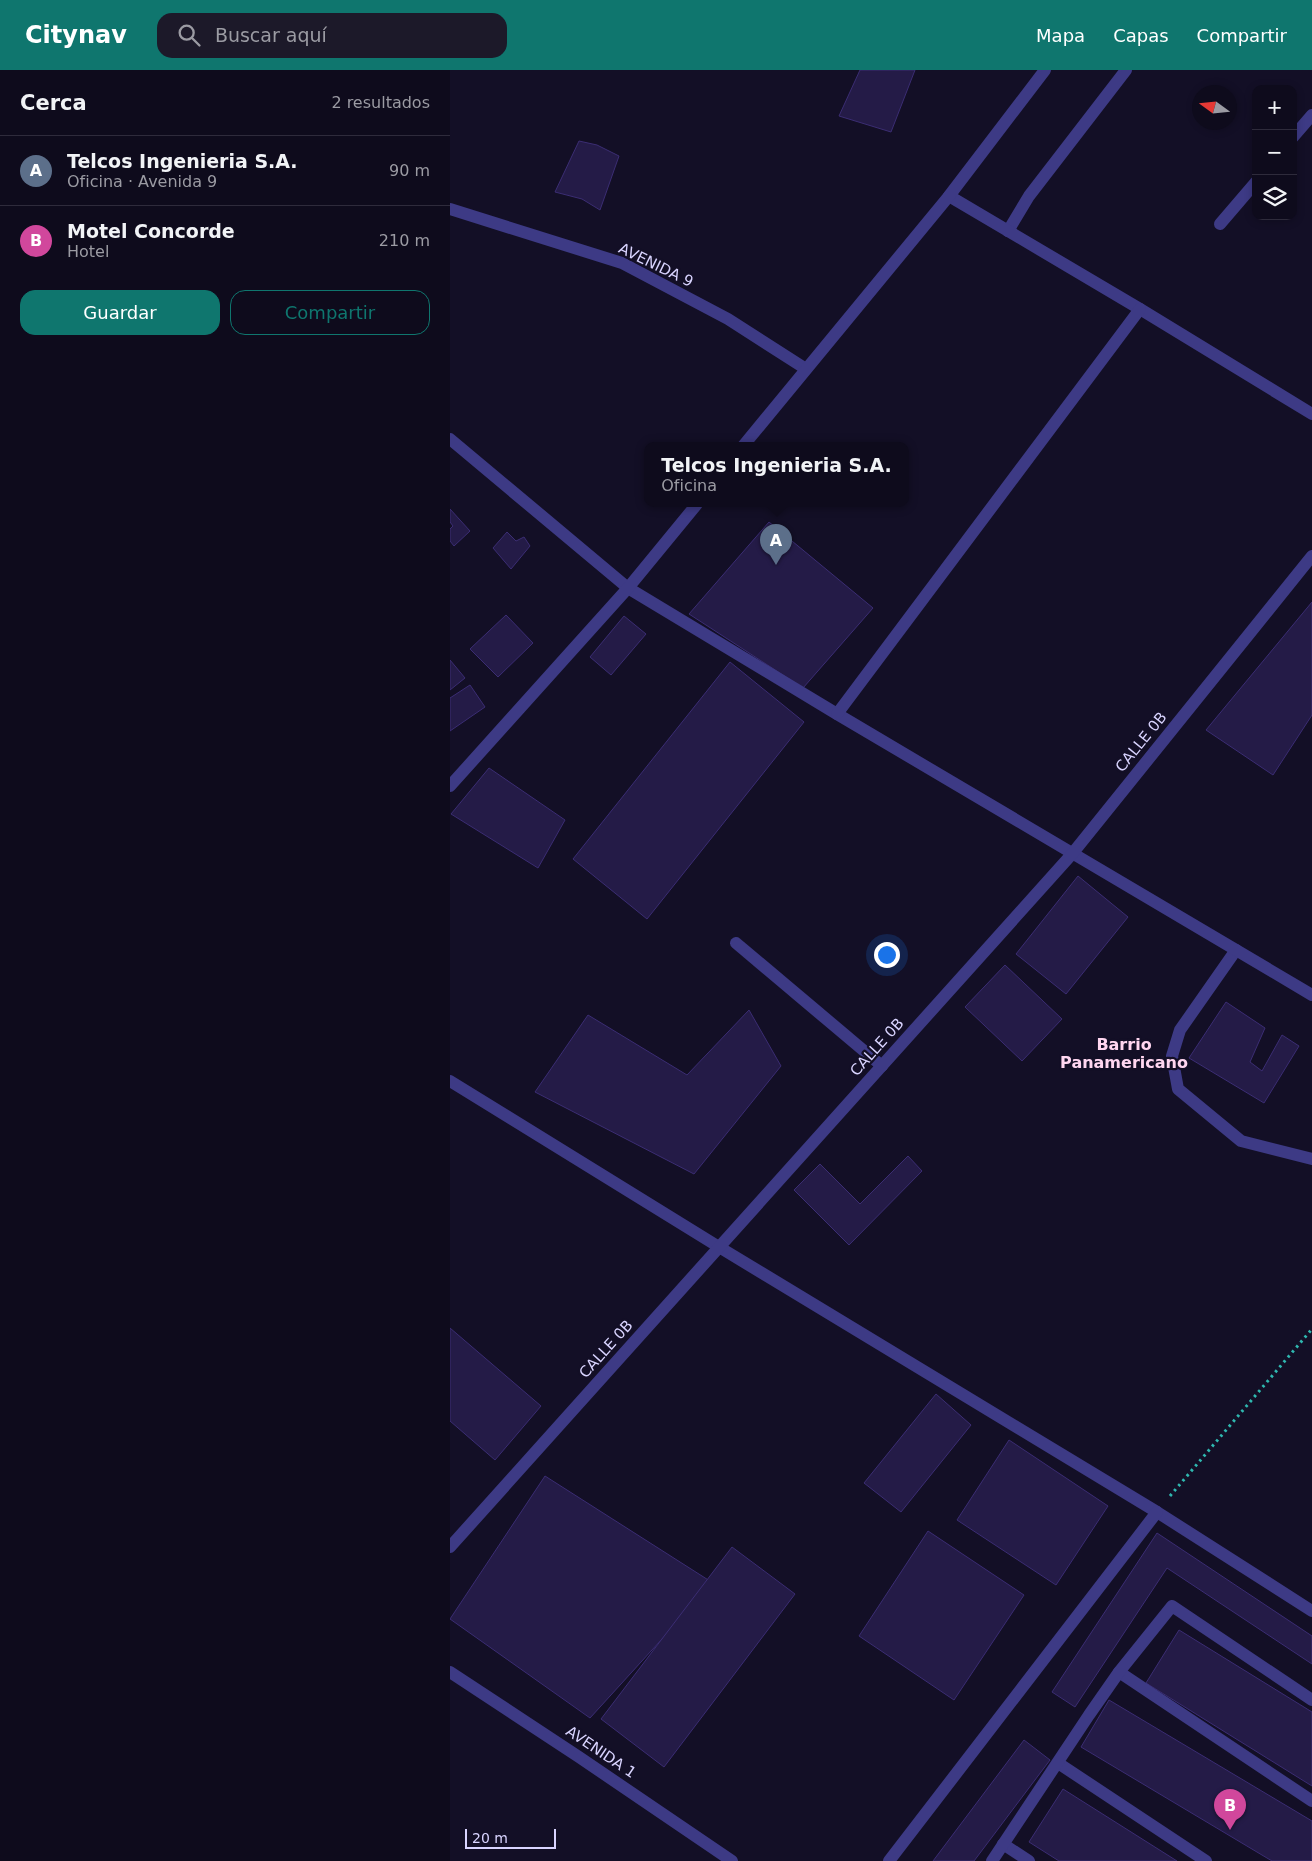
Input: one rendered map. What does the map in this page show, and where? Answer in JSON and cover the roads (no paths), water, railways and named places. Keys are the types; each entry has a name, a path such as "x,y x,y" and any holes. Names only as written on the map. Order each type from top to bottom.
{"street":[{"path":"746,442 949,196 1045,70"},
{"path":"1008,231 1030,196 1126,70"},
{"path":"1297,132 1312,115"},
{"path":"1220,224 1252,187"},
{"path":"949,196 1312,414"},
{"name":"AVENIDA 9","path":"450,209 622,263 728,319 806,369"},
{"path":"837,714 1140,309"},
{"path":"450,440 628,588 1072,854 1312,995"},
{"path":"450,786 628,588 695,507"},
{"name":"CALLE 0B","path":"450,1547 1072,854 1312,556"},
{"path":"736,943 882,1066"},
{"path":"1236,950 1180,1030 1172,1056 1178,1088 1241,1141 1312,1159"},
{"path":"450,1081 719,1247 1157,1512 1312,1612"},
{"path":"888,1861 1157,1512"},
{"path":"992,1861 1119,1672 1172,1606 1312,1700"},
{"name":"AVENIDA 1","path":"450,1672 732,1861"},
{"path":"1119,1672 1312,1800"},
{"path":"1058,1763 1206,1861"},
{"path":"1003,1844 1029,1861"}],"place":[{"name":"Telcos Ingenieria S.A.","path":"776,565"},
{"name":"Motel Concorde","path":"1230,1830"}],"district":[{"name":"Barrio Panamericano","path":"1124,1053"}]}
